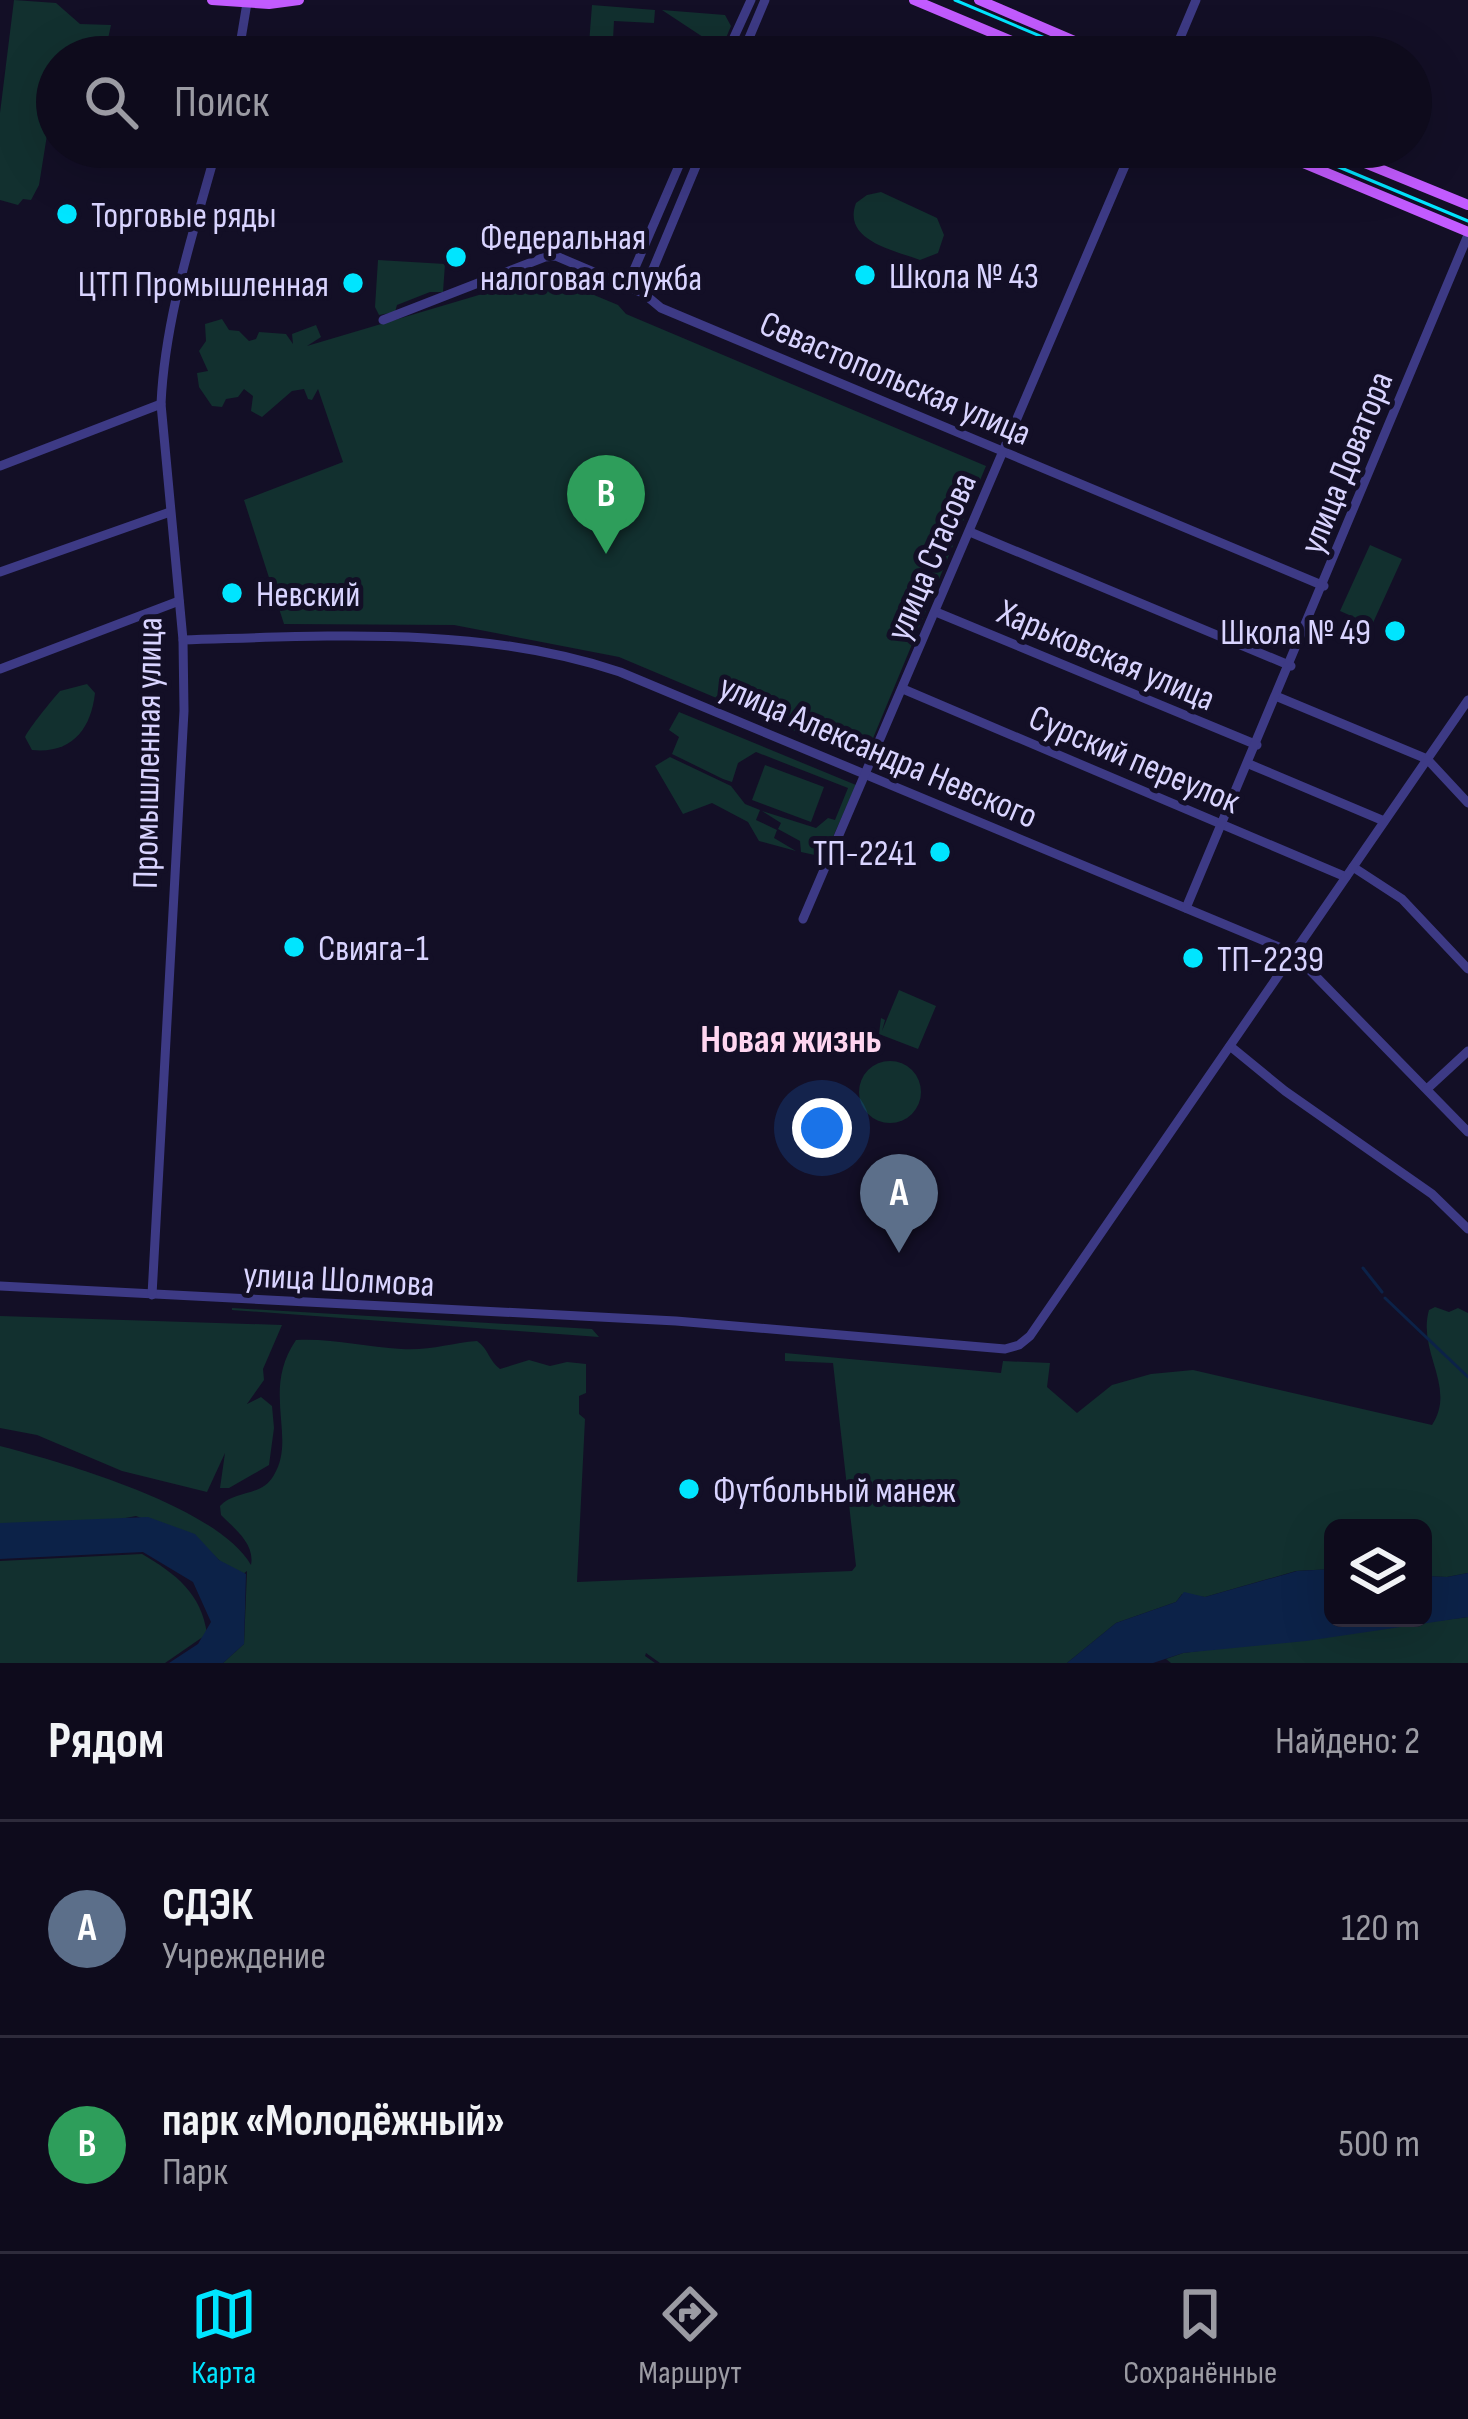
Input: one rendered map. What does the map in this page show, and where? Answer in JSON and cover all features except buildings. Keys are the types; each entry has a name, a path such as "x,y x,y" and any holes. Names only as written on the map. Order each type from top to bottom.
{"main road":[{"path":"212,0 299,0"},
{"path":"914,0 1000,36"},
{"path":"979,0 1063,36"},
{"path":"1314,168 1468,234"},
{"path":"1377,168 1468,205"}],"street":[{"path":"735,36 752,0"},
{"path":"750,36 765,0"},
{"path":"1181,36 1196,0"},
{"path":"241,36 247,2"},
{"name":"Промышленная улица","path":"152,1295 184,711 183,640 161,404 174,307 211,168"},
{"path":"627,286 678,168"},
{"path":"643,293 695,168"},
{"name":"улица Стасова","path":"803,919 1124,168"},
{"name":"улица Доватора","path":"1186,908 1291,667 1468,234"},
{"name":"Севастопольская улица","path":"383,320 550,256 643,293 661,308 1324,586"},
{"path":"0,466 161,404"},
{"path":"0,572 170,512"},
{"path":"970,532 1291,667"},
{"path":"0,669 179,601"},
{"name":"Харьковская улица","path":"936,612 1257,746"},
{"name":"улица Александра Невского","path":"183,640 439,638 585,661 867,773 1293,953 1468,1132"},
{"name":"Сурский переулок","path":"903,689 1222,824 1349,872 1402,899 1468,969"},
{"path":"1278,697 1427,759 1468,803"},
{"path":"1468,700 1230,1046 1285,1091 1432,1194 1468,1229"},
{"path":"1249,764 1384,821"},
{"name":"улица Шолмова","path":"0,1286 676,1321 1000,1348 1019,1345 1030,1336 1230,1046"},
{"path":"1427,1089 1468,1051"}],"green space":[{"path":"14,0 56,3 80,24 111,25 109,36 36,36 36,168 42,168 31,200 23,199 18,205 0,200 0,113"},
{"path":"592,5 655,10 654,23 614,21 613,36 590,36"},
{"path":"662,10 725,15 731,26 727,36 701,36"},
{"path":"881,192 937,218 944,235 938,253 920,260 863,235 856,226 856,203"},
{"path":"378,260 445,264 443,292 430,292 397,305 395,312 379,315 375,307"},
{"path":"546,275 618,305 626,314 986,466 864,760 619,657 454,625 284,624 244,500 343,462 318,389 312,400 304,389 292,391 262,417 251,411 253,396 244,389 238,397 226,399 222,407 212,406 199,387 197,373 208,371 199,351 206,341 205,324 222,319 229,330 239,331 249,341 259,332 286,334 293,344 292,334 316,325 321,337 307,346"},
{"path":"1370,545 1402,559 1372,625 1340,611"},
{"path":"87,684 95,693 84,728 58,748 32,750 25,737 60,691"},
{"path":"679,712 856,785 824,857 801,852 800,841 778,829 781,823 762,811 816,828 828,818 835,820 848,788 756,752 738,763 732,782 723,779 672,754 679,737 669,730"},
{"path":"670,757 731,786 745,804 760,810 756,820 777,830 774,838 796,851 759,841 748,822 712,803 683,814 655,766"},
{"path":"765,765 824,787 811,822 752,800"},
{"path":"899,990 936,1006 918,1049 879,1034 881,1018 885,1020 882,1031"},
{"path":"890,1061 912,1070 921,1092 912,1114 890,1123 868,1114 859,1092 868,1070"},
{"path":"1458,1308 1468,1313 1468,1573 1432,1576 1432,1519 1324,1519 1324,1569 1296,1571 1205,1597 1182,1594 1176,1602 1116,1623 1067,1663 660,1663 646,1653 655,1663 223,1663 244,1644 247,1571 238,1578 198,1540 136,1516 89,1525 0,1525 0,1446 99,1476 174,1506 207,1524 251,1565 247,1544 221,1515 220,1506 263,1487 274,1475 282,1445 281,1377 296,1340 411,1349 477,1341 500,1369 529,1360 550,1366 586,1364 586,1393 579,1396 579,1414 585,1419 577,1582 852,1571 856,1566 833,1363 785,1361 785,1353 1001,1373 1003,1361 1050,1363 1047,1387 1077,1413 1112,1385 1151,1374 1193,1370 1432,1425 1440,1397 1428,1340 1429,1310"},
{"path":"232,1310 592,1329 599,1337"},
{"path":"0,1316 282,1325 263,1369 264,1380 247,1404 261,1397 272,1406 269,1465 229,1488 220,1488 225,1453 207,1492 122,1471 37,1435 0,1428"},
{"path":"142,1554 185,1586 199,1607 207,1634 165,1663 0,1663 0,1561"},
{"path":"1468,1617 1468,1663 1171,1663 1166,1659 1389,1627 1432,1627 1432,1622"}],"water":[{"path":"148,1517 195,1534 219,1560 246,1574 244,1644 223,1663 169,1663 198,1644 211,1622 193,1582 143,1552 0,1559 0,1523"},
{"path":"1324,1570 1324,1627 1400,1627 1183,1653 1153,1663 1067,1663 1116,1623 1176,1602 1184,1592 1205,1597 1297,1571"},
{"path":"1468,1573 1468,1617 1432,1622 1432,1576"}],"waterway":[{"path":"1363,1268 1382,1292"},
{"path":"1385,1298 1468,1377"}],"tram line":[{"path":"955,0 1040,36"},
{"path":"1341,168 1468,221"}],"place":[{"name":"Торговые ряды","path":"67,214"},
{"name":"Федеральная налоговая служба","path":"456,257"},
{"name":"Школа № 43","path":"865,275"},
{"name":"ЦТП Промышленная","path":"353,283"},
{"name":"парк «Молодёжный»","path":"606,554"},
{"name":"Невский","path":"232,593"},
{"name":"Школа № 49","path":"1395,631"},
{"name":"ТП-2241","path":"940,852"},
{"name":"Свияга-1","path":"294,947"},
{"name":"ТП-2239","path":"1193,958"},
{"name":"СДЭК","path":"899,1253"},
{"name":"Футбольный манеж","path":"689,1489"}],"district":[{"name":"Новая жизнь","path":"791,1038"}]}
